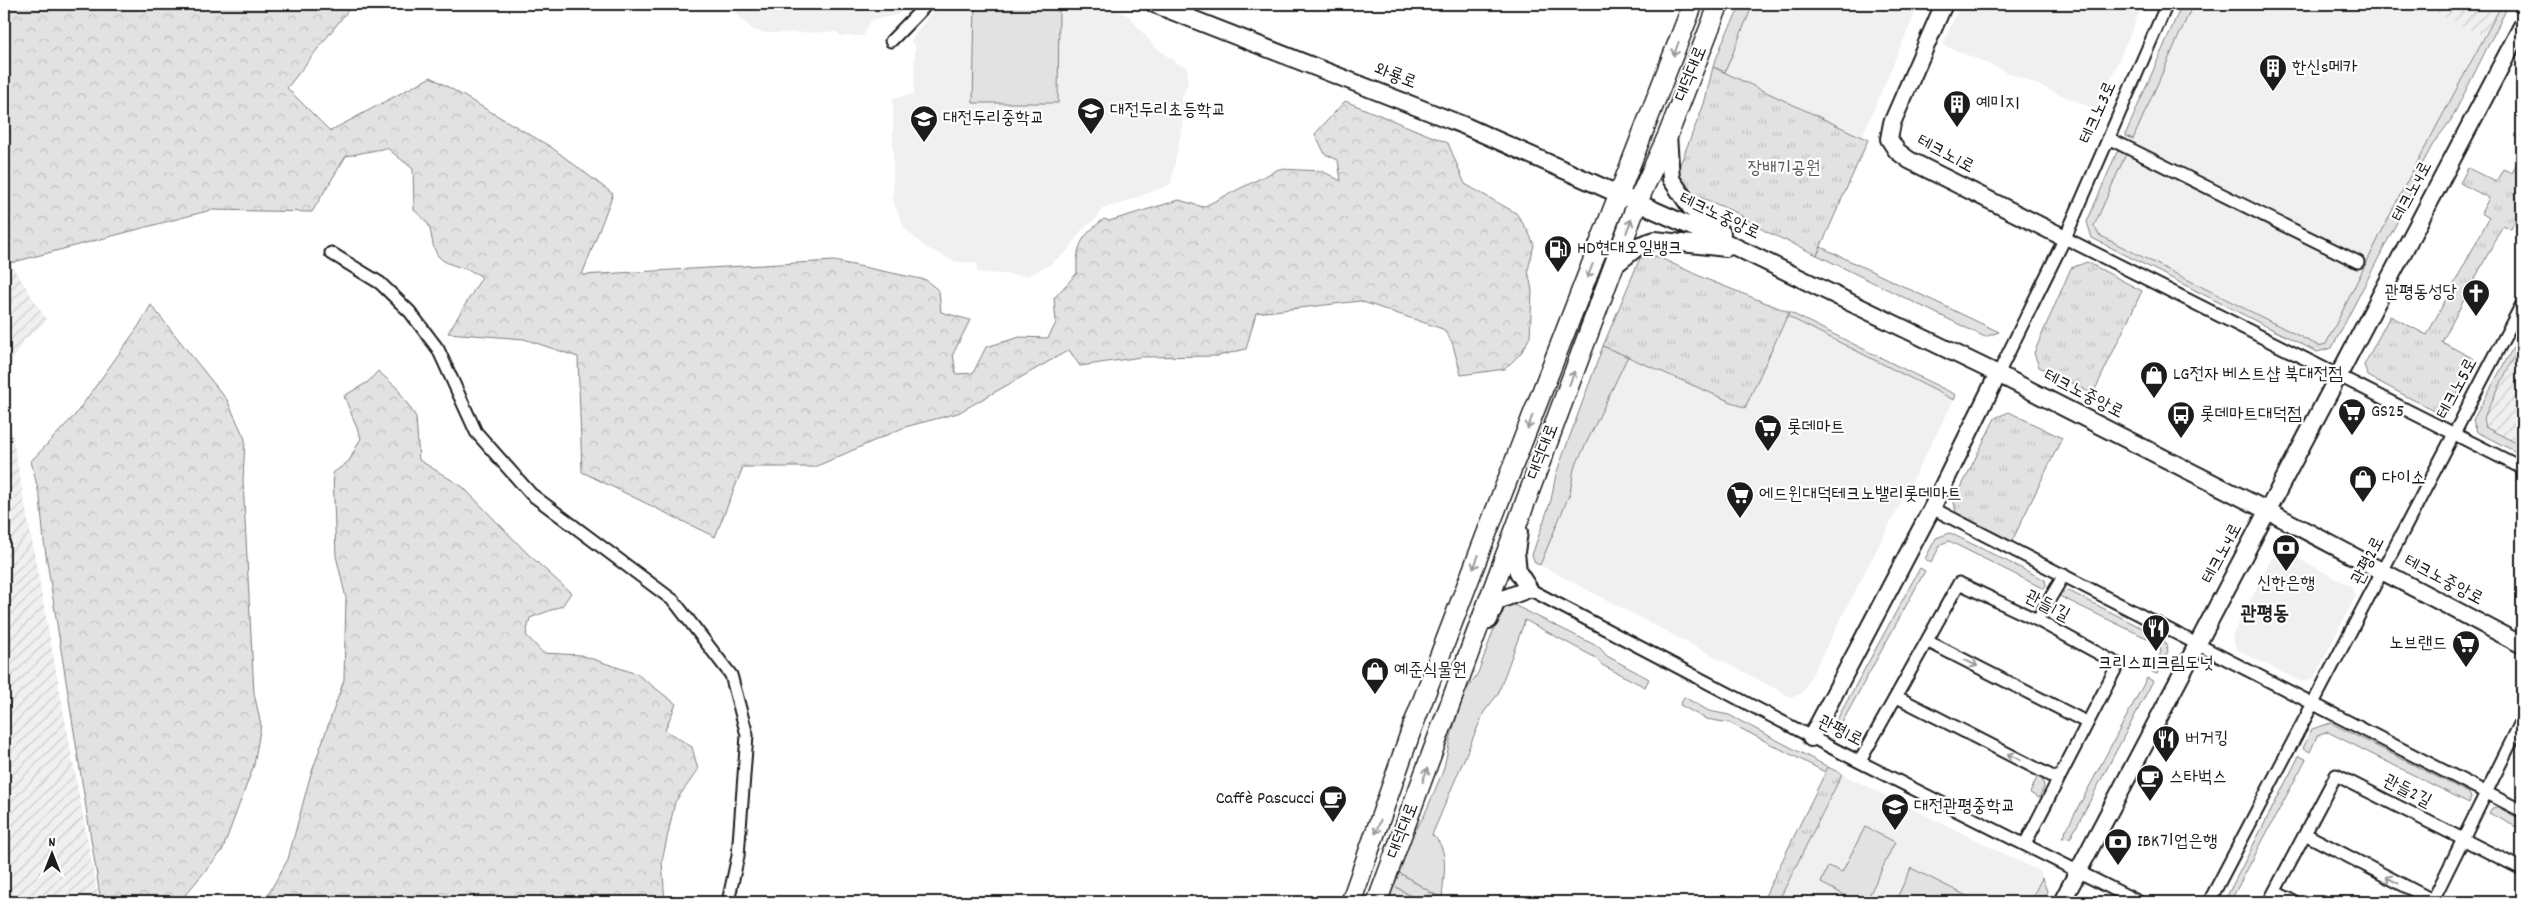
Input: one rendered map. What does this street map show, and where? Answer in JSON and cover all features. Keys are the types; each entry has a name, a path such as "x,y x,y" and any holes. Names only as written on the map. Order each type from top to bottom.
{"main road":[{"name":"대덕대로","path":"1351,902 1411,731 1693,4"},
{"name":"대덕대로","path":"1377,902 1638,201 1668,135 1719,4"},
{"name":"테크노1로","path":"1944,4 1892,123 1889,140 1896,151 1909,160 2065,238"},
{"name":"와룡로","path":"1161,5 1463,125 1620,193"},
{"name":"테크노4로","path":"2062,902 2522,26"},
{"path":"1668,135 1671,179 1691,208 1743,250"},
{"name":"테크노중앙로","path":"1620,193 1743,250 1998,374 2268,511 2522,646"},
{"path":"1614,266 1640,245 1655,240 1743,250"},
{"path":"1811,738 1932,508 1998,374"},
{"path":"1472,647 1497,601 1529,588 1518,572 1518,522"},
{"path":"1411,731 1417,750 1416,759 1398,807 1401,815 1404,816 1411,812"}],"street":[{"path":"891,40 927,4"},
{"name":"테크노3로","path":"1998,374 2065,238 2167,4"},
{"path":"2108,138 2358,262"},
{"path":"2065,238 2453,434"},
{"path":"332,254 380,283 410,312 438,349 476,432 532,494 674,601 731,675 747,736 738,856 728,902"},
{"name":"테크노5로","path":"2522,304 2518,321 2453,434 2522,468"},
{"name":"관평2로","path":"2209,902 2453,434"},
{"path":"1932,508 2314,702 2486,794 2522,811"},
{"path":"2037,620 2064,575"},
{"name":"관들1길","path":"1860,761 1959,583 2037,620 2118,664 2086,722 2025,844"},
{"name":"관평1로","path":"1529,588 1811,738 2139,902"},
{"path":"1927,641 2086,722"},
{"path":"1897,697 2057,779"},
{"path":"2305,834 2433,902 2522,720"},
{"name":"관들2길","path":"2295,902 2272,897 2336,775 2522,870"}],"shaded area":[{"path":"733,4 910,4 897,15 871,20 863,36 841,36 837,32 766,33 753,30 739,17 733,9"},
{"path":"943,4 1103,4 1129,16 1153,45 1176,63 1187,67 1188,84 1181,100 1183,120 1171,184 1121,204 1102,208 1098,217 1081,231 1068,251 1049,265 1027,276 977,272 977,263 956,262 925,247 904,228 893,200 893,98 914,94 915,44 910,42 930,14"},
{"path":"1753,4 1919,4 1862,137 1725,72"},
{"path":"1960,4 2143,4 2097,110 1943,45"},
{"path":"2193,4 2418,4 2484,36 2403,189 2326,344 2320,346 2099,235 2094,226"},
{"path":"2418,4 2502,4 2484,36"},
{"path":"4,236 10,263 47,320 24,340 10,365 5,397 99,902 4,902"},
{"path":"1787,316 1954,400 1802,694 1791,697 1540,565 1570,493 1574,469 1628,356 1745,408"},
{"path":"2522,344 2522,446 2485,427 2483,418"},
{"path":"2287,553 2351,586 2355,597 2314,678 2301,682 2236,649 2232,636 2272,558"},
{"path":"1842,774 2041,872 2042,878 2030,902 1778,902"}],"green space":[{"path":"4,4 353,4 287,88 330,131 431,77 551,147 613,194 582,275 834,261 926,280 939,291 941,312 970,320 953,354 956,374 973,373 986,347 1020,337 1048,338 1056,323 1054,298 1077,273 1079,248 1082,242 1090,231 1104,219 1109,221 1179,200 1203,207 1279,169 1322,171 1341,181 1338,160 1325,154 1315,134 1345,101 1448,143 1465,184 1516,213 1529,233 1534,245 1528,270 1532,291 1530,337 1521,353 1505,369 1461,375 1452,342 1443,329 1360,301 1256,313 1246,349 1218,356 1141,357 1080,366 1069,350 958,413 905,427 815,467 743,467 715,537 582,472 578,357 524,339 448,333 482,277 448,263 436,253 428,224 414,210 413,169 387,148 346,156 312,212 211,210 10,263 4,236"},
{"path":"975,4 1059,4 1058,103 973,103"},
{"path":"1742,4 1753,4 1725,72 1713,67 1725,36"},
{"path":"2182,4 2193,4 2133,139 2126,136 2126,133"},
{"path":"2502,4 2509,4 2451,120 2433,144 2418,172 2408,201 2332,348 2317,352 2092,238 2087,222 2117,152 2121,151 2126,154 2094,226 2099,235 2319,346 2326,344 2403,189"},
{"name":"장배기공원","path":"1713,67 1868,140 1817,255 1765,231 1737,213 1686,191 1677,172 1704,104"},
{"path":"2522,153 2522,215 2519,213 2511,229 2503,225 2442,342 2474,359 2449,409 2438,413 2368,376 2364,365 2390,316 2427,335 2489,218 2481,213 2489,198 2460,183 2468,168 2496,182 2503,169 2512,173"},
{"path":"1821,247 1999,332 1985,337 1817,255"},
{"path":"1656,256 1706,279 1789,312 1745,408 1603,346 1640,258"},
{"path":"2087,262 2142,291 2093,394 2039,367 2034,353 2071,268"},
{"path":"151,305 227,400 245,439 243,481 254,693 261,725 254,765 222,851 186,894 176,902 101,902 44,542 40,498 31,461 75,415 138,327"},
{"path":"1789,312 1956,395 1954,400 1787,316"},
{"path":"2522,341 2483,419 2485,427 2522,446 2522,455 2477,432 2473,420 2515,344"},
{"path":"1603,346 1628,356 1574,469 1570,493 1540,565 1535,563 1532,555 1551,500 1556,474"},
{"path":"378,371 397,388 416,417 419,460 463,487 528,554 571,593 562,606 530,618 526,635 543,653 581,655 637,674 676,704 665,730 692,747 698,770 675,802 662,861 665,902 264,902 288,859 310,777 344,680 346,598 336,556 333,473 349,461 361,438 344,396 368,382"},
{"path":"2009,412 2062,438 2012,541 1956,513 1954,502 1995,418"},
{"path":"1950,533 2045,580 2046,586 2044,589 1949,541 1941,544 1931,563 1925,559 1936,538"},
{"path":"1920,568 1925,571 1838,730 1835,723"},
{"path":"2069,591 2164,639 2168,651 2157,674 2152,672 2161,652 2159,644 2059,596 2061,592"},
{"path":"1512,604 1599,647 1607,656 1649,679 1645,687 1602,665 1596,658 1525,620 1498,694 1484,712 1432,835 1442,848 1444,856 1442,899 1398,872 1412,835 1424,816 1443,771 1452,732 1465,692 1478,673 1500,612"},
{"path":"2147,678 2153,681 2071,837 2062,838"},
{"path":"1684,697 1709,711 1729,715 1828,767 1825,772 1730,723 1706,719 1680,705"},
{"path":"2331,723 2469,793 2471,798 2469,803 2328,732 2317,736 2310,752 2303,748 2312,729"},
{"path":"2299,756 2306,759 2230,902 2224,902"},
{"path":"1828,767 1842,774 1778,902 1762,902"},
{"path":"2038,775 2042,778 2044,787 2039,798 2030,793"},
{"path":"2497,807 2522,820 2522,830 2489,813 2492,808"},
{"path":"1865,827 1895,842 1866,902 1858,902 1821,883 1828,866 1842,872"},
{"path":"1911,868 1979,902 1895,902"},
{"path":"1398,872 1449,902 1421,902 1393,885"},
{"path":"2042,878 2047,891 2042,902 2030,902"},
{"path":"1393,885 1421,902 1387,902"}],"place":[{"name":"한신s메카","path":"2273,92"},
{"name":"예미지","path":"1957,128"},
{"name":"대전두리초등학교","path":"1091,135"},
{"name":"대전두리중학교","path":"924,143"},
{"name":"HD현대오일뱅크","path":"1558,273"},
{"name":"관평동성당","path":"2476,317"},
{"name":"LG전자 베스트샵 북대전점","path":"2154,399"},
{"name":"GS25","path":"2352,436"},
{"name":"롯데마트대덕점","path":"2181,439"},
{"name":"롯데마트","path":"1768,452"},
{"name":"다이소","path":"2363,503"},
{"name":"에드윈대덕테크노밸리롯데마트","path":"1740,519"},
{"name":"신한은행","path":"2286,572"},
{"name":"크리스피크림도넛","path":"2156,652"},
{"name":"노브랜드","path":"2466,668"},
{"name":"예준식물원","path":"1375,695"},
{"name":"버거킹","path":"2166,763"},
{"name":"스타벅스","path":"2150,802"},
{"name":"Caffè Pascucci","path":"1333,823"},
{"name":"대전관평중학교","path":"1895,831"},
{"name":"IBK기업은행","path":"2118,866"}],"district":[{"name":"관평동","path":"2265,615"}]}
